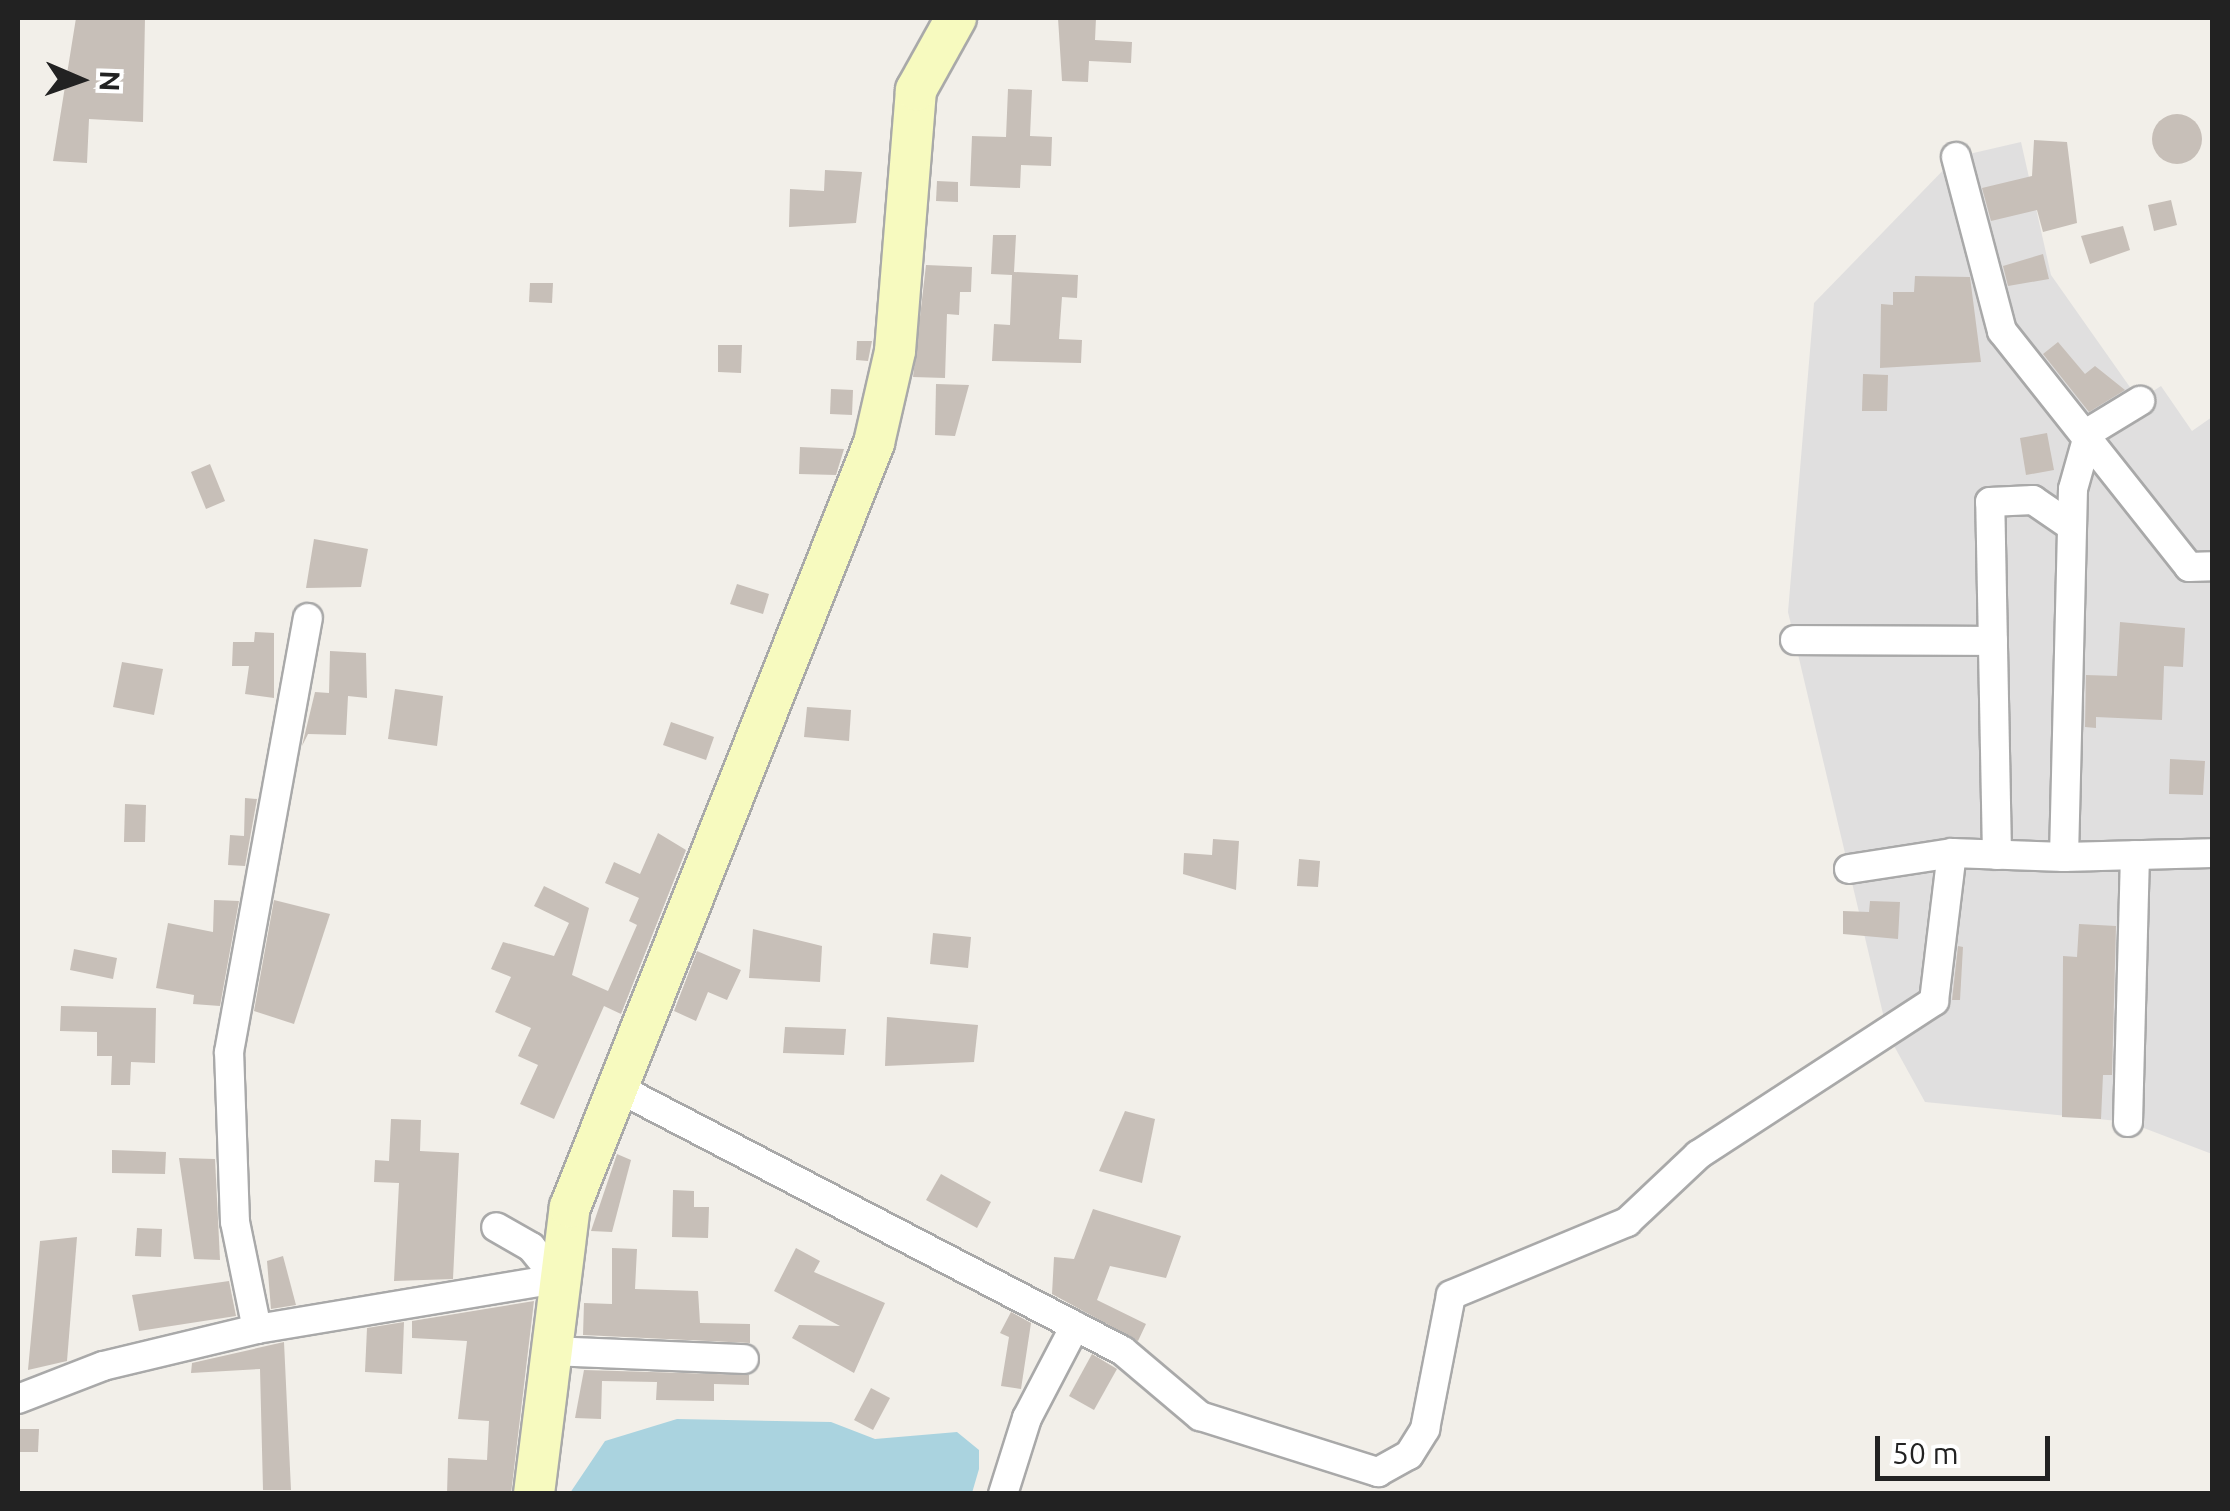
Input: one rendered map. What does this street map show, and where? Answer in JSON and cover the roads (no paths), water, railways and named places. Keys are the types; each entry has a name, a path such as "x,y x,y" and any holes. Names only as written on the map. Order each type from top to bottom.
{"street":[{"path":"534,1494 570,1207 620,1090 874,443 895,351 916,90 956,18"},
{"path":"1956,157 2002,331 2089,432 2189,568 2212,566"},
{"path":"2064,857 2068,524 2089,432 2140,401"},
{"path":"1997,855 1990,502 2033,500 2068,524"},
{"path":"257,1329 235,1222 230,1052 308,618"},
{"path":"1795,640 1993,641"},
{"path":"620,1090 1123,1351 1200,1416 1378,1472 1410,1455 1435,1396 1451,1295 1627,1222 1698,1154 1934,1000 1952,853"},
{"path":"1849,869 1952,853 2064,857 2212,853"},
{"path":"2128,1122 2134,855"},
{"path":"496,1228 531,1246 558,1279"},
{"path":"18,1399 103,1366 257,1329 558,1279"},
{"path":"1003,1494 1027,1418 1075,1326"},
{"path":"552,1352 744,1359"}],"water":[{"path":"677,1419 831,1422 875,1439 957,1432 979,1450 979,1469 972,1493 570,1493 605,1441"}]}
